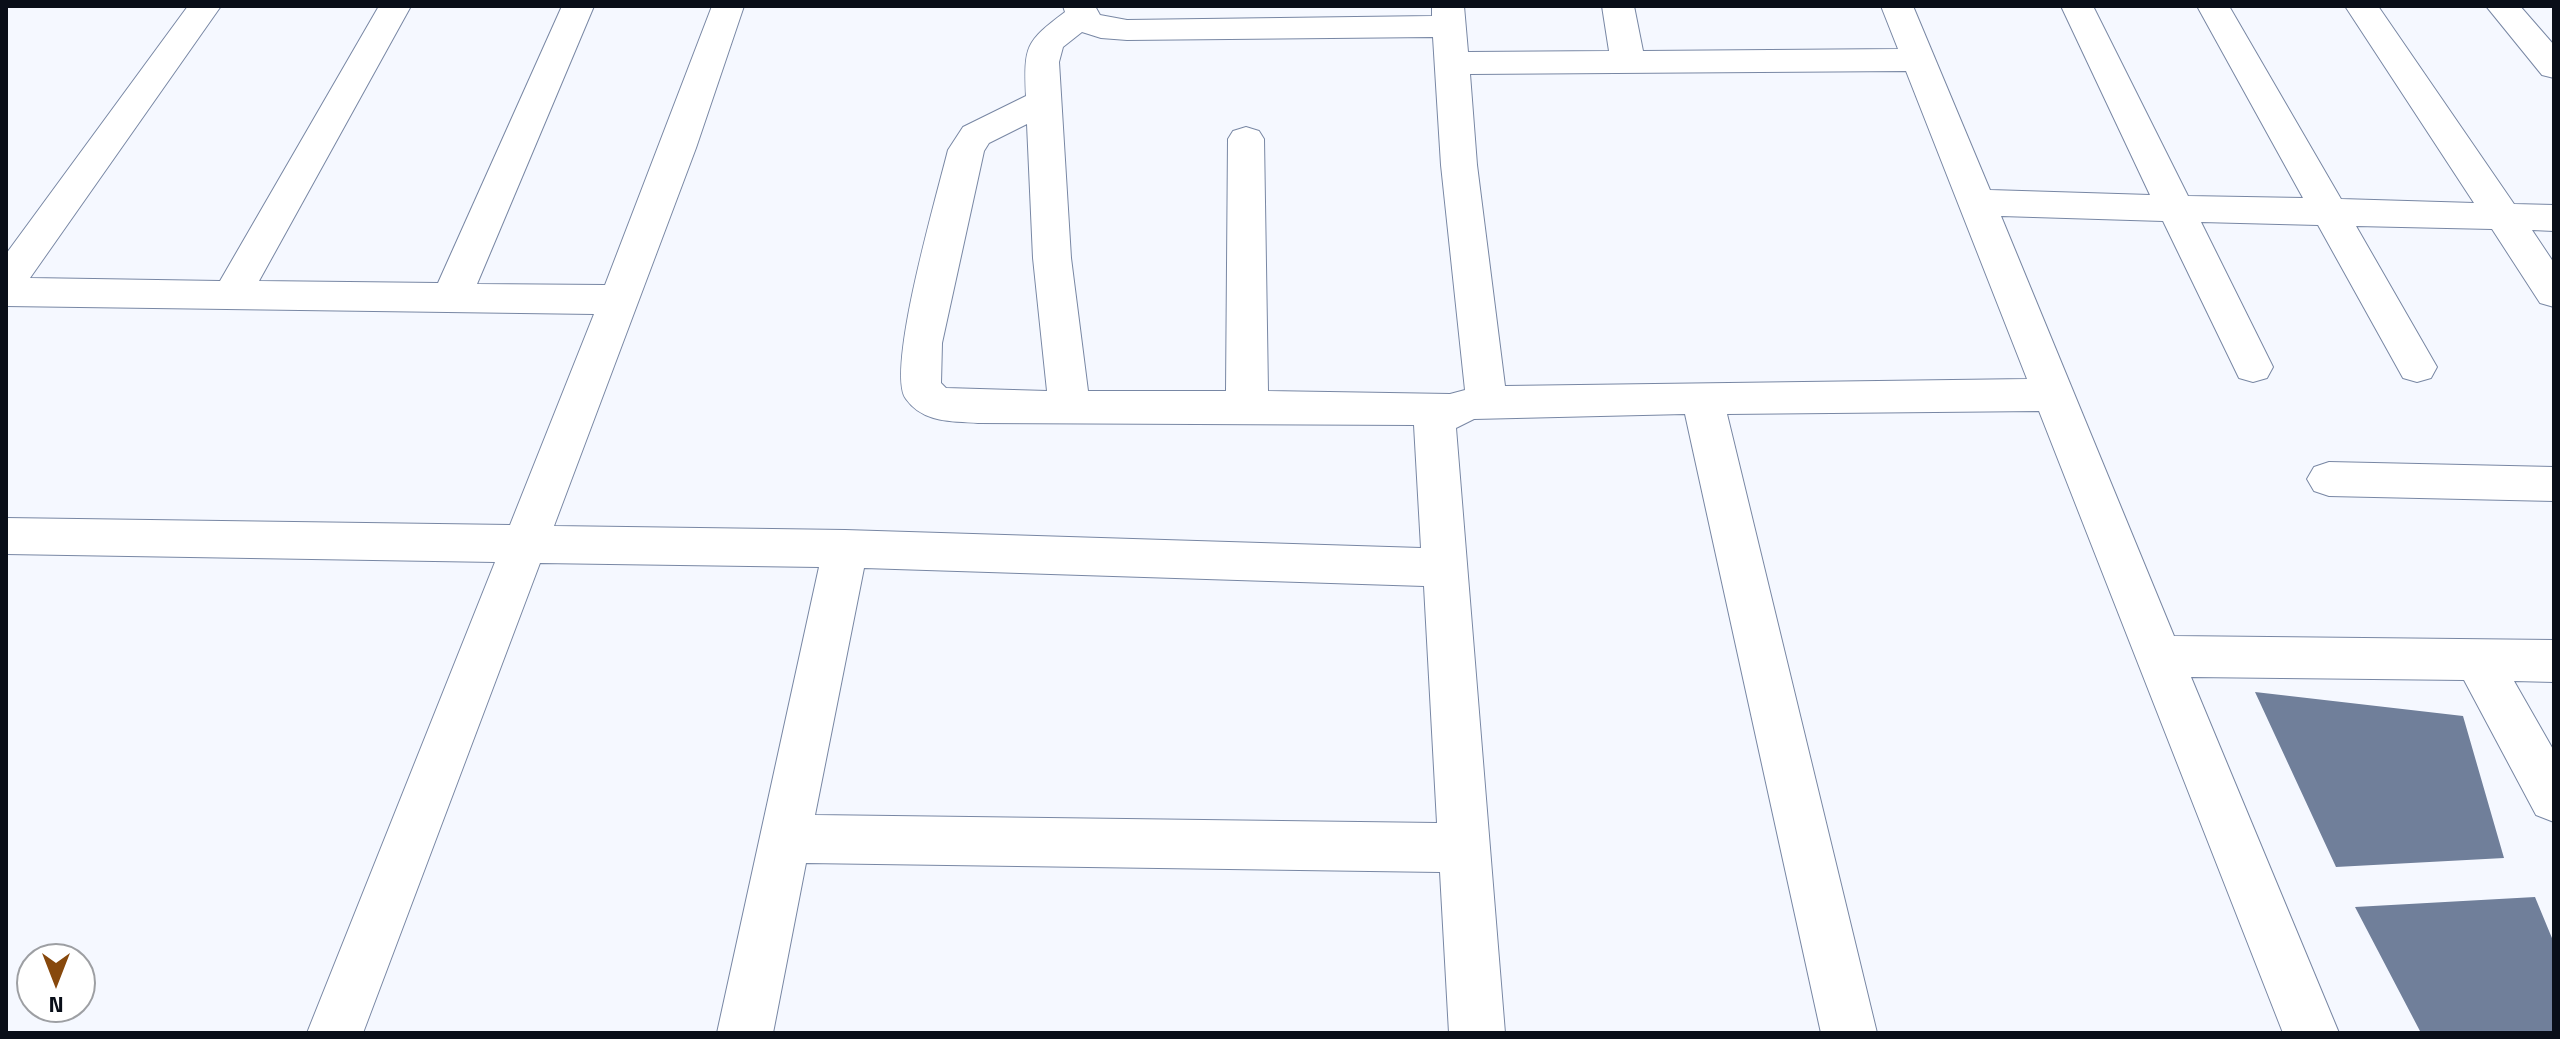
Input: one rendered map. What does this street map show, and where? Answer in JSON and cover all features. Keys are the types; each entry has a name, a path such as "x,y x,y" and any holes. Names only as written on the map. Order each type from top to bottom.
{"street":[{"path":"6,283 205,6"},
{"path":"231,296 395,6"},
{"path":"450,300 578,6"},
{"path":"335,1033 620,300 728,6"},
{"path":"1618,6 1628,62"},
{"path":"1897,6 2311,1033"},
{"path":"2077,6 2253,367"},
{"path":"2213,6 2417,367"},
{"path":"2361,6 2554,293"},
{"path":"2502,6 2549,55"},
{"path":"1069,407 1052,258 1042,62 1047,42 1080,11 1086,22 1101,28 1127,30 1448,16 1459,165 1469,406"},
{"path":"1452,63 1919,60"},
{"path":"1045,101 976,135 966,150 922,343 920,388 935,403 978,407 1469,406 1702,397 2055,395"},
{"path":"1246,139 1247,407"},
{"path":"1977,203 2554,218"},
{"path":"6,292 620,300"},
{"path":"1702,397 1849,1033"},
{"path":"1469,406 1435,422 1477,1033"},
{"path":"2329,479 2554,484"},
{"path":"6,536 845,549 1444,568"},
{"path":"745,1033 845,549"},
{"path":"2160,656 2554,661"},
{"path":"2477,660 2554,799"},
{"path":"785,839 1464,848"}],"building":[{"path":"2255,692 2463,716 2504,858 2336,867"},
{"path":"2535,897 2554,943 2554,1033 2421,1033 2355,907"}]}
